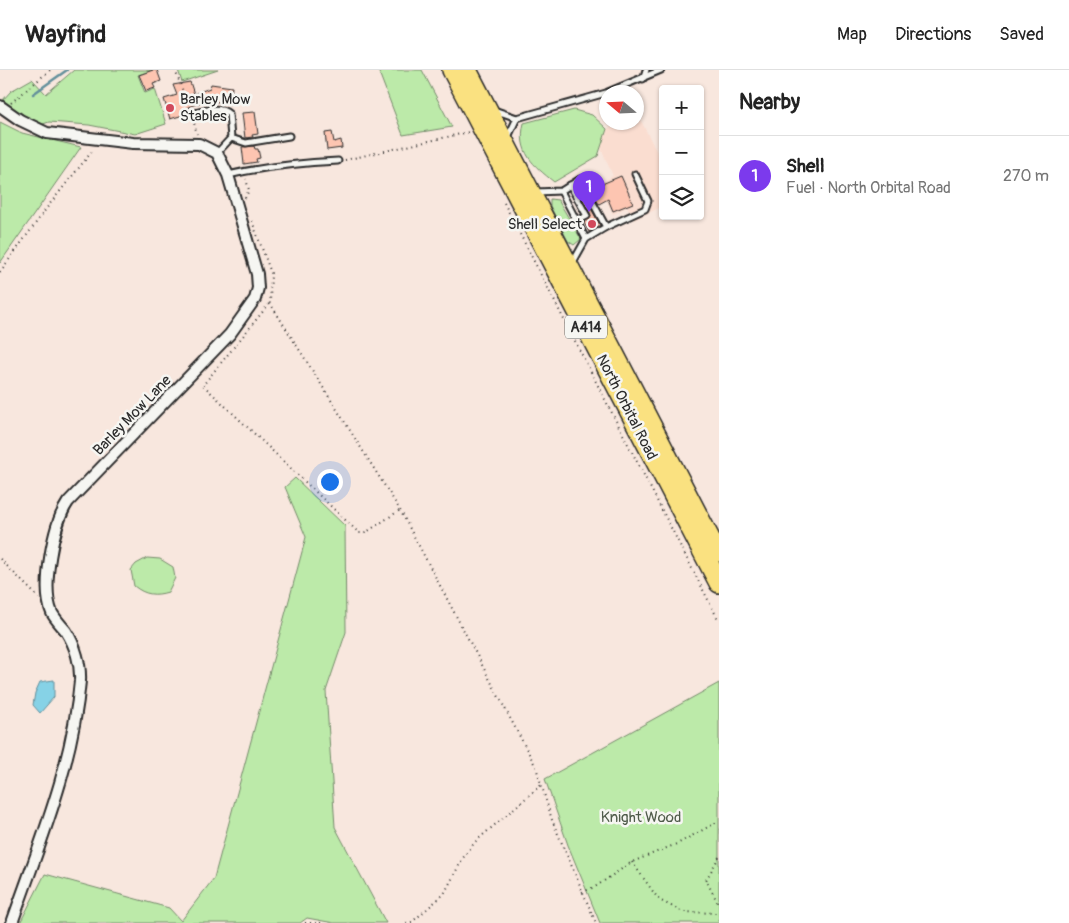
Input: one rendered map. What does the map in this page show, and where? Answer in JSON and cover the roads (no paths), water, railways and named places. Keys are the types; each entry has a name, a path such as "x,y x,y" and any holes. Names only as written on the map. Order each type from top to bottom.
{"highway":[{"name":"North Orbital Road","path":"452,70 719,583"},
{"name":"North Orbital Road","path":"467,70 719,555"}],"street":[{"path":"2,108 47,133 132,143 199,144 217,153"},
{"name":"Barley Mow Lane","path":"12,923 48,820 64,764 80,680 77,658 71,639 52,611 50,575 54,536 62,511 230,334 255,299 258,288 257,274 228,175 217,153"}],"lane":[{"path":"643,79 646,70"},
{"path":"628,85 661,70"},
{"path":"481,95 496,112 517,118 599,95"},
{"path":"196,113 209,109 226,112 231,120 231,138 217,153"},
{"path":"506,142 517,118"},
{"path":"231,138 246,143 288,136"},
{"path":"228,175 283,164 338,161"},
{"path":"571,267 580,247 586,239 606,227 645,209 648,201 635,174"},
{"path":"531,190 542,193 561,191 580,179 606,227"},
{"path":"570,185 587,216"},
{"path":"561,191 586,239"},
{"path":"577,221 597,210"}],"water":[{"path":"54,680 54,697 40,713 33,705 35,693 40,682"}],"waterway":[{"path":"33,94 67,70"}],"place":[{"name":"Barley Mow Stables","path":"170,108"},
{"name":"Shell","path":"589,212"},
{"name":"Shell Select","path":"592,224"}],"park label":[{"name":"Knight Wood","path":"641,817"}]}
